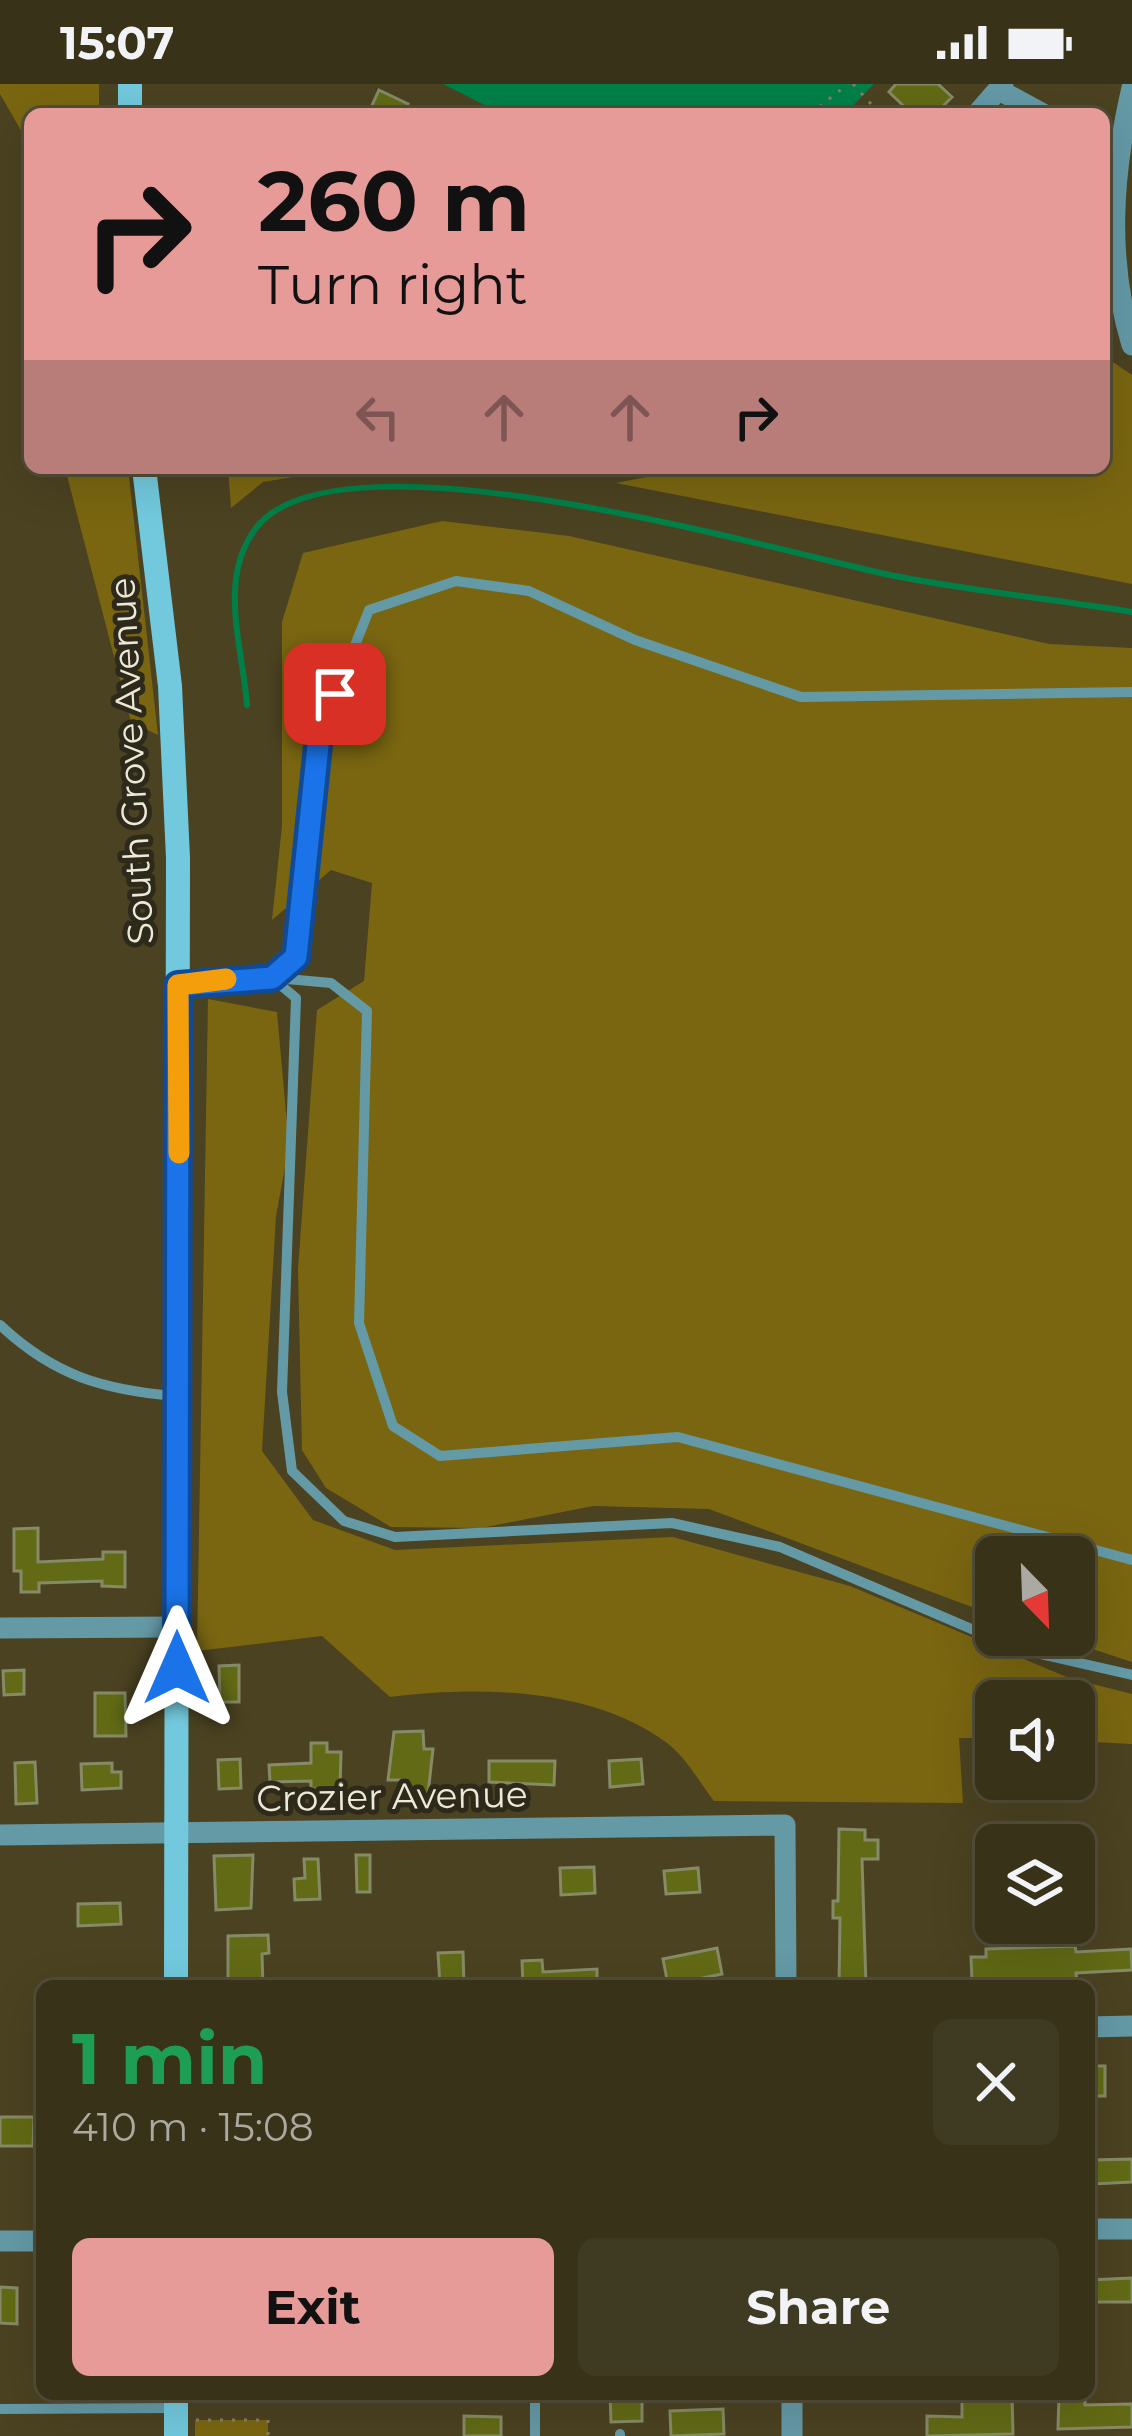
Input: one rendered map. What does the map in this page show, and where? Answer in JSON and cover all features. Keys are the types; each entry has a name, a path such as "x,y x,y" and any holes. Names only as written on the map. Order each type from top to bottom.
{"main road":[{"name":"South Grove Avenue","path":"144,474 170,686 178,985 176,1980"}],"street":[{"path":"1001,87 1034,108"},
{"path":"1132,88 1110,151 1123,314 1132,345"},
{"path":"0,1628 177,1627"},
{"name":"Crozier Avenue","path":"0,1834 785,1825 786,1980"},
{"path":"1095,2027 1132,2026"},
{"path":"1095,2229 1132,2229"},
{"path":"0,2241 36,2241"},
{"path":"791,2400 792,2436"}],"lane":[{"path":"272,978 296,957 319,736 369,610 456,580 529,592 635,640 801,698 1132,692"},
{"path":"272,978 296,998 282,1392 292,1471 344,1521 395,1537 672,1523 780,1547 1018,1649 1132,1675"},
{"path":"178,985 272,978 331,983 367,1011 359,1323 393,1426 440,1456 678,1437 1132,1560"},
{"path":"0,1325 82,1381 105,1390 178,1397"},
{"path":"535,2400 536,2436"},
{"path":"0,2409 181,2414"}],"path":[{"path":"818,108 851,84 871,104"},
{"path":"181,2414 268,2420 268,2436"}],"shaded area":[{"path":"0,84 99,84 99,108 24,108 24,136 0,94"},
{"path":"443,84 874,84 851,108 490,108"},
{"path":"1110,360 1132,375 1132,584 616,483 662,474 1110,474"},
{"path":"67,474 129,474 158,735 131,722"},
{"path":"228,474 310,474 263,482 231,508"},
{"path":"442,521 569,536 1049,644 1132,648 1132,1662 1095,1650 1095,1536 975,1536 975,1608 709,1509 593,1506 481,1528 391,1527 326,1488 302,1450 298,1269 317,1010 364,981 372,883 331,870 272,920 282,826 282,622 303,553"},
{"path":"208,999 277,1012 289,1146 276,1216 262,1451 313,1520 395,1550 673,1537 850,1586 975,1639 975,1656 1017,1656 1077,1680 975,1680 975,1738 959,1738 963,1803 714,1801 667,1743 637,1724 570,1701 497,1692 390,1697 322,1636 197,1651"},
{"path":"1095,1685 1132,1694 1132,1744 1095,1742"},
{"path":"195,2420 268,2420 268,2436 195,2436"}],"building":[{"path":"896,84 938,84 952,97 941,108 906,108 889,92"},
{"path":"379,90 408,104 406,108 371,108"},
{"path":"38,1528 38,1562 103,1559 103,1552 125,1552 125,1587 102,1586 102,1581 39,1583 39,1592 21,1592 21,1571 14,1571 14,1529"},
{"path":"239,1665 239,1702 220,1702 219,1666"},
{"path":"24,1670 24,1694 4,1695 3,1671"},
{"path":"95,1693 125,1693 126,1736 95,1736"},
{"path":"423,1731 424,1749 433,1749 428,1794 404,1795 404,1780 388,1780 394,1732"},
{"path":"311,1743 327,1743 327,1752 341,1752 340,1789 311,1789 311,1781 270,1782 269,1765 311,1763"},
{"path":"240,1759 241,1788 219,1789 218,1760"},
{"path":"641,1759 643,1784 610,1787 609,1761"},
{"path":"489,1761 555,1761 554,1785 489,1782"},
{"path":"35,1762 37,1803 16,1804 15,1763"},
{"path":"112,1763 112,1772 121,1772 121,1788 82,1790 81,1764"},
{"path":"839,1829 865,1830 865,1840 878,1840 878,1859 862,1859 866,1980 839,1980 840,1918 833,1918 833,1901 838,1901"},
{"path":"253,1855 251,1908 216,1910 214,1856"},
{"path":"356,1855 370,1855 370,1892 357,1892"},
{"path":"304,1859 318,1859 320,1899 295,1900 294,1879 305,1878"},
{"path":"594,1867 595,1893 561,1895 560,1868"},
{"path":"698,1868 700,1892 666,1894 664,1871"},
{"path":"120,1903 121,1924 78,1926 78,1904"},
{"path":"268,1935 269,1953 262,1954 263,1980 228,1980 228,1936"},
{"path":"717,1948 722,1974 667,1980 663,1959"},
{"path":"986,1949 1131,1949 1132,1970 1076,1973 1077,1980 972,1980 971,1957 986,1957"},
{"path":"463,1952 464,1980 440,1980 438,1953"},
{"path":"542,1960 543,1972 597,1969 597,1980 523,1980 522,1961"},
{"path":"1095,2066 1105,2066 1105,2096 1095,2096"},
{"path":"0,2117 34,2117 33,2146 0,2146"},
{"path":"1132,2159 1132,2182 1095,2184 1095,2160"},
{"path":"1132,2278 1132,2302 1095,2302 1095,2280"},
{"path":"0,2287 17,2288 17,2324 0,2323"},
{"path":"610,2400 642,2400 642,2421 611,2422"},
{"path":"962,2400 1012,2400 1013,2434 927,2436 927,2416 962,2417"},
{"path":"1059,2400 1132,2404 1132,2427 1058,2429"},
{"path":"723,2409 724,2434 671,2436 670,2411"},
{"path":"464,2416 501,2417 501,2436 464,2436"}],"waterway":[{"path":"247,705 235,614 244,548 256,528 302,499 373,487 461,490 559,502 890,575 1132,612"}],"slow traffic":[{"path":"179,1153 178,985 226,979"}],"route":[{"path":"177,1668 178,985 272,978 296,957 319,736 335,694"}]}
